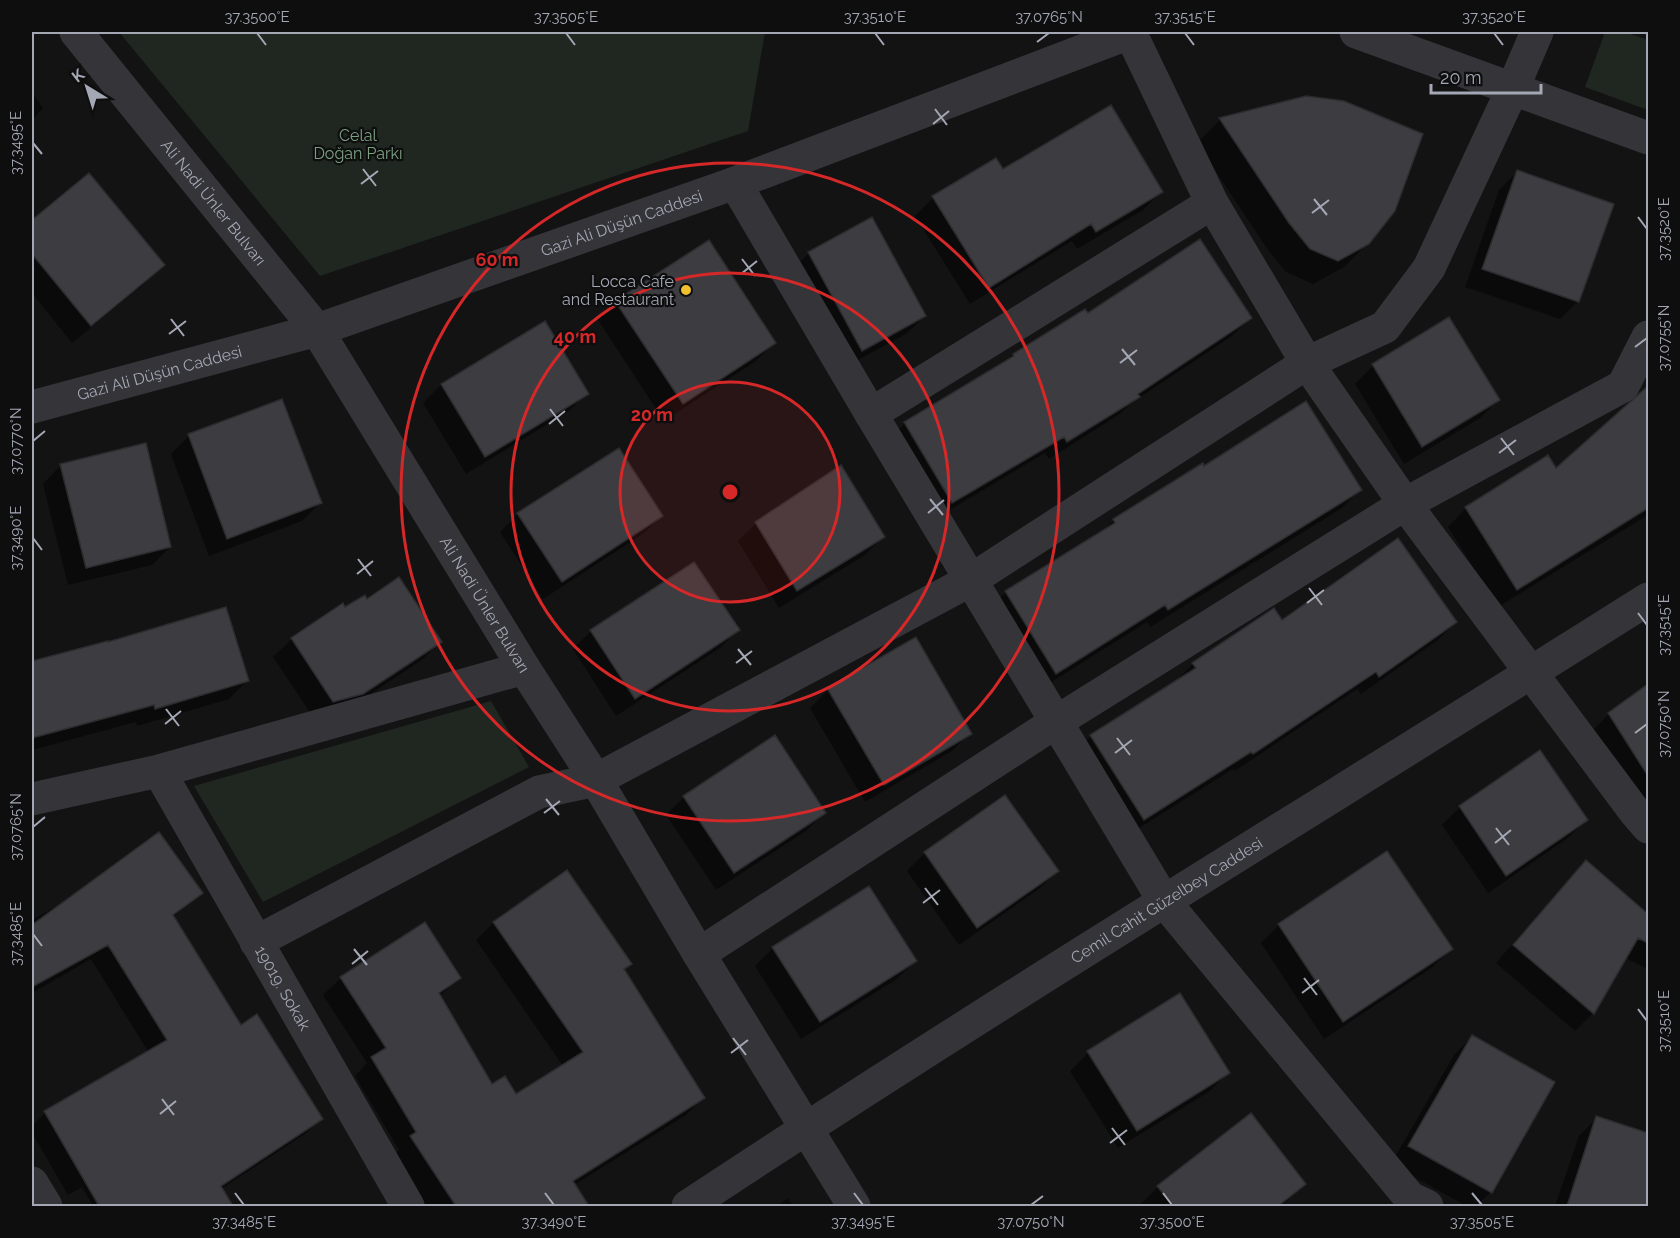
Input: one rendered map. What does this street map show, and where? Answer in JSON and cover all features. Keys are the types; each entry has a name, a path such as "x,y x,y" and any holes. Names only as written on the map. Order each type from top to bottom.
{"street":[{"name":"Ali Nadi Ünler Bulvarı","path":"76,32 317,330 524,668 596,780 699,954 854,1206"},
{"name":"Gazi Ali Düşün Caddesi","path":"32,407 317,330 735,183 1091,39 1131,32"},
{"path":"1131,32 1212,204 1307,363 1405,504 1648,827"},
{"path":"1356,32 1648,138"},
{"path":"256,942 539,792 596,780 971,580 1307,363 1385,327 1430,268 1537,32"},
{"path":"735,183 1164,901 1410,1198 1427,1206"},
{"path":"871,414 1212,204"},
{"path":"699,954 1056,722 1405,504 1623,386 1648,337"},
{"name":"Cemil Cahit Güzelbey Caddesi","path":"688,1206 806,1128 1164,901 1648,599"},
{"path":"32,799 159,771 524,668"},
{"name":"19019. Sokak","path":"159,771 408,1206"},
{"path":"32,1183 46,1206"}],"green space":[{"name":"Celal Doğan Parkı","path":"119,32 765,32 748,131 320,276"},
{"path":"1605,32 1625,32 1648,40 1648,110 1585,87"},
{"path":"491,701 529,767 263,902 194,786"}],"building":[{"path":"1306,96 1344,101 1423,134 1395,211 1369,244 1338,261 1310,249 1289,223 1219,118"},
{"path":"1111,105 1163,192 1096,232 1091,224 989,288 932,196 996,158 1003,169"},
{"path":"1517,170 1614,204 1579,302 1482,269"},
{"path":"89,173 165,265 91,326 32,254 32,220"},
{"path":"872,217 926,316 862,351 808,252"},
{"path":"1200,239 1252,318 1138,394 1140,397 1067,442 1064,437 952,503 904,422 1014,356 1013,354 1085,309 1088,313"},
{"path":"709,240 776,343 683,404 615,301"},
{"path":"1449,317 1500,400 1422,447 1372,364"},
{"path":"545,321 589,394 485,457 441,384"},
{"path":"1648,386 1648,508 1517,590 1465,507 1548,455 1556,468"},
{"path":"282,399 322,503 227,539 188,434"},
{"path":"1306,401 1362,490 1168,610 1165,605 1056,674 1005,591 1115,523 1113,519 1203,463 1204,466"},
{"path":"146,443 171,547 86,568 60,464"},
{"path":"619,448 663,516 562,582 517,513"},
{"path":"841,465 885,537 797,591 755,522"},
{"path":"1398,538 1457,622 1379,677 1376,672 1253,754 1251,752 1144,820 1090,735 1196,668 1192,663 1274,608 1282,620"},
{"path":"694,562 740,630 635,699 590,630"},
{"path":"399,577 442,642 363,694 333,702 291,638 343,603 345,607 365,595 367,599"},
{"path":"226,607 249,681 155,709 154,705 32,738 32,661 108,642"},
{"path":"916,637 972,734 884,785 827,688"},
{"path":"1648,684 1648,776 1608,713"},
{"path":"775,735 826,813 734,873 683,796"},
{"path":"1540,750 1588,820 1506,876 1459,806"},
{"path":"1005,795 1059,871 977,928 924,852"},
{"path":"159,832 203,893 173,915 241,1025 257,1014 323,1119 221,1186 233,1206 99,1206 44,1111 167,1040 108,945 32,987 32,925"},
{"path":"1387,851 1453,949 1343,1022 1278,924"},
{"path":"1586,860 1648,914 1648,943 1638,938 1594,1014 1513,945"},
{"path":"567,870 632,964 624,969 705,1098 573,1181 589,1206 456,1206 410,1136 416,1132 371,1057 386,1048 340,977 425,922 461,978 439,993 492,1084 505,1076 516,1094 583,1052 493,922"},
{"path":"869,886 917,961 820,1022 772,947"},
{"path":"1180,993 1230,1073 1137,1131 1087,1051"},
{"path":"1472,1035 1555,1082 1492,1193 1408,1146"},
{"path":"1251,1113 1306,1184 1278,1206 1173,1206 1157,1186"},
{"path":"1596,1116 1648,1133 1648,1206 1567,1206"}],"place":[{"name":"Locca Cafe and Restaurant","path":"686,290"}]}
